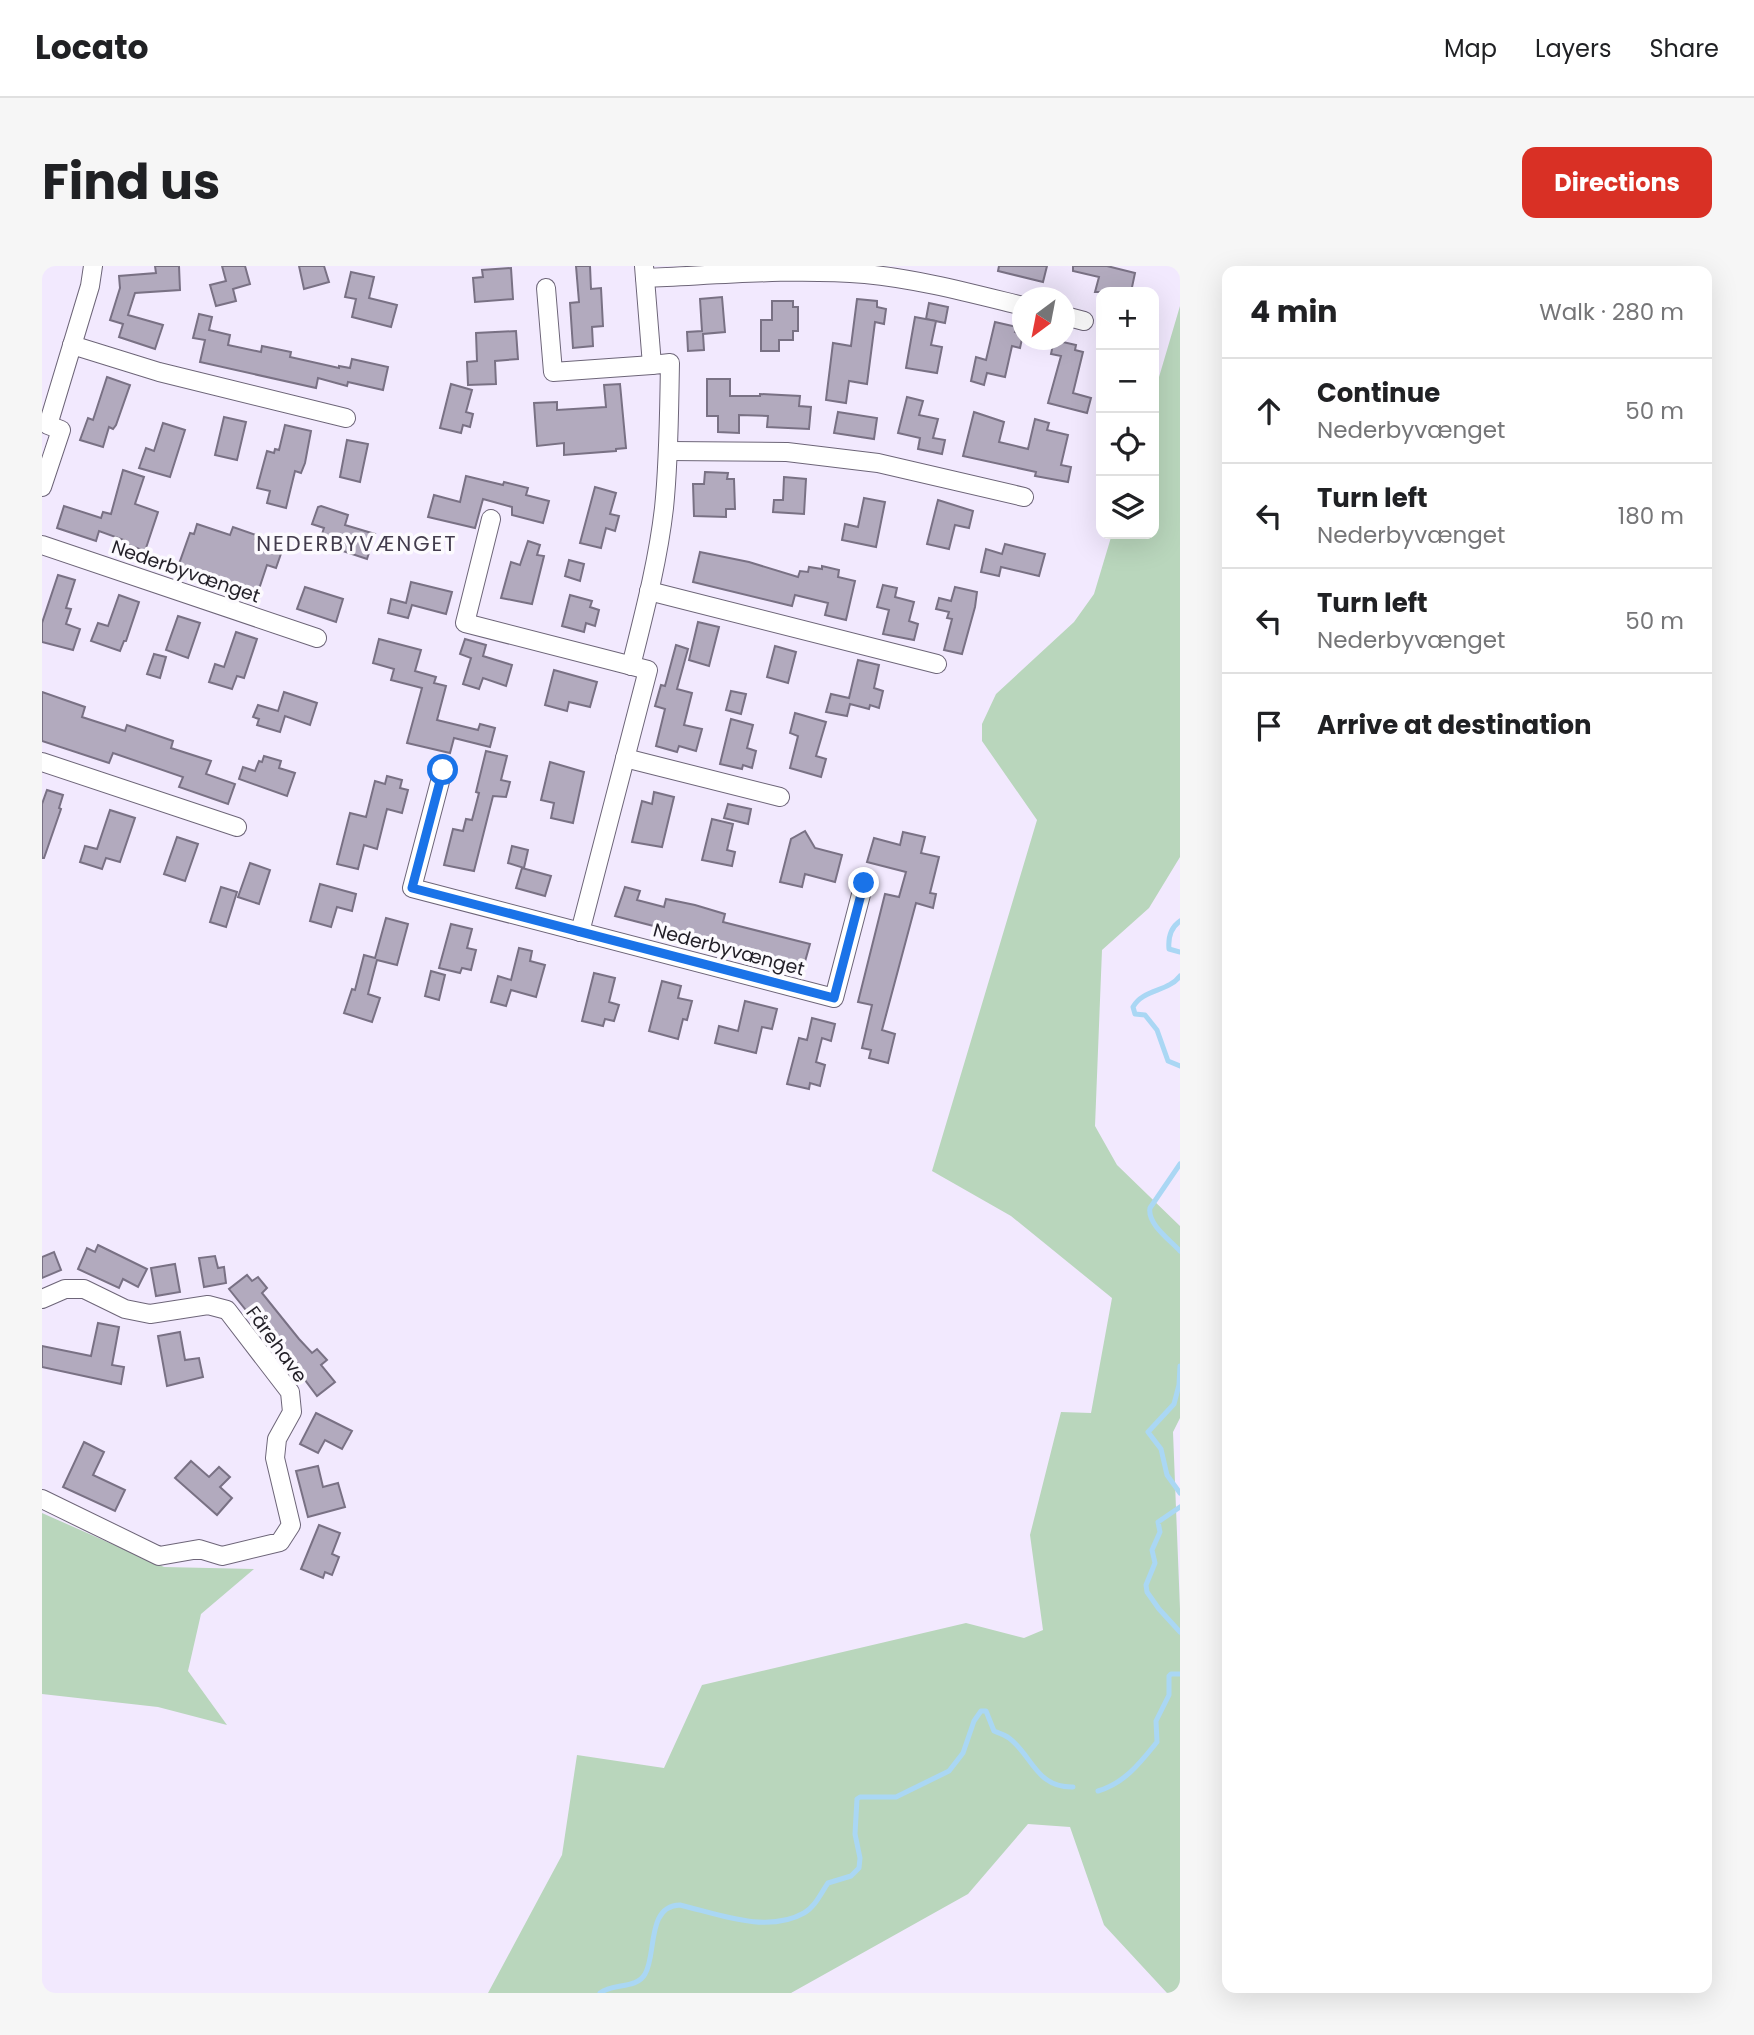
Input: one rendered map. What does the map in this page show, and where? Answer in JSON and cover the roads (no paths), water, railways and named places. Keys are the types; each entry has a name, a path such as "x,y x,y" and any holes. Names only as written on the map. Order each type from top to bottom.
{"street":[{"path":"42,487 61,430 45,424 90,286 93,266"},
{"path":"652,365 644,272 865,274 939,285 1012,303"},
{"path":"546,289 553,372 670,363 669,451 664,510 631,666"},
{"path":"1075,319 1084,321"},
{"path":"72,345 159,372 346,418"},
{"path":"669,451 787,452 878,463 1024,496"},
{"path":"491,519 465,622 648,670 580,932"},
{"name":"Nederbyvænget","path":"42,545 317,638"},
{"path":"649,591 937,664"},
{"path":"625,758 780,797"},
{"path":"42,762 237,827"},
{"name":"Nederbyvænget","path":"443,770 412,888 834,998 864,883"},
{"name":"Fårehave","path":"42,1298 65,1289 83,1289 125,1309 150,1314 208,1305 227,1310 290,1392 292,1412 277,1439 275,1458 291,1525 280,1542 222,1556 199,1549 159,1556 42,1500"}],"waterway":[{"path":"1180,921 1169,937 1169,949 1180,952"},
{"path":"1180,976 1169,985 1143,997 1133,1007 1135,1014 1145,1015 1157,1030 1168,1061 1180,1066"},
{"path":"1180,1164 1150,1208 1156,1226 1180,1251"},
{"path":"1180,1366 1174,1404 1148,1432 1161,1449 1167,1475 1180,1493"},
{"path":"1180,1507 1158,1522 1160,1532 1152,1550 1155,1563 1146,1585 1147,1592 1159,1609 1180,1632"},
{"path":"1098,1791 1124,1778 1157,1742 1156,1721 1169,1695 1169,1676 1180,1674"},
{"path":"600,1993 641,1979 649,1965 657,1922 669,1907 680,1905 759,1922 790,1919 804,1913 815,1904 828,1883 851,1876 859,1868 860,1858 855,1834 857,1799 896,1797 949,1771 963,1753 974,1721 981,1711 986,1711 994,1731 1017,1745 1043,1776 1061,1786 1073,1787"}],"district":[{"name":"NEDERBYVÆNGET","path":"357,544"}]}
